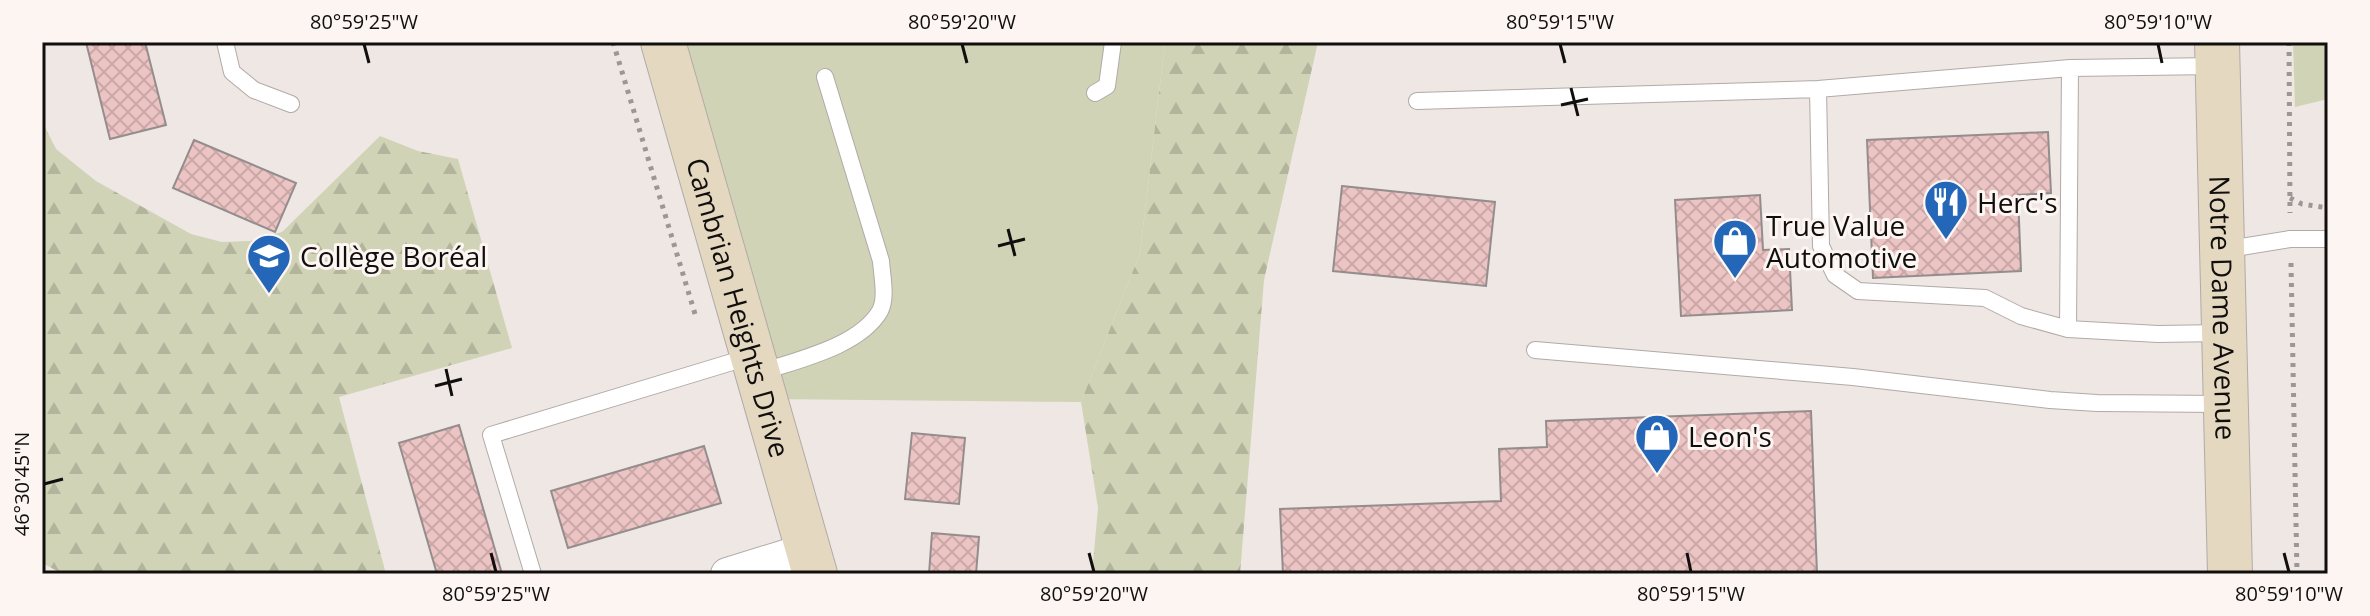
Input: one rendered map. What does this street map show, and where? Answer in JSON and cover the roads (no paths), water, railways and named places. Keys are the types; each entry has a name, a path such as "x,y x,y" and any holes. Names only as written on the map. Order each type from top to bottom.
{"main road":[{"name":"Cambrian Heights Drive","path":"663,42 812,562"},
{"name":"Notre Dame Avenue","path":"2218,54 2230,574"}],"street":[{"path":"727,574 812,562"}],"lane":[{"path":"225,42 232,72 254,90 291,104"},
{"path":"1095,93 1107,86 1113,42"},
{"path":"1417,101 1818,89 2218,54"},
{"path":"2068,329 2070,68"},
{"path":"533,574 491,435 837,346 863,330 881,309 884,288 881,261 825,77"},
{"path":"1818,89 1821,246 1835,275 1858,291 1985,298 2021,316 2068,329 2158,334 2223,332"},
{"path":"2221,251 2290,239 2328,239"},
{"path":"1535,350 1853,377 2050,400 2225,404"}],"place":[{"name":"Herc's","path":"1946,241"},
{"name":"True Value Automotive","path":"1735,280"},
{"name":"Collège Boréal","path":"269,295"},
{"name":"Leon's","path":"1657,475"}]}
